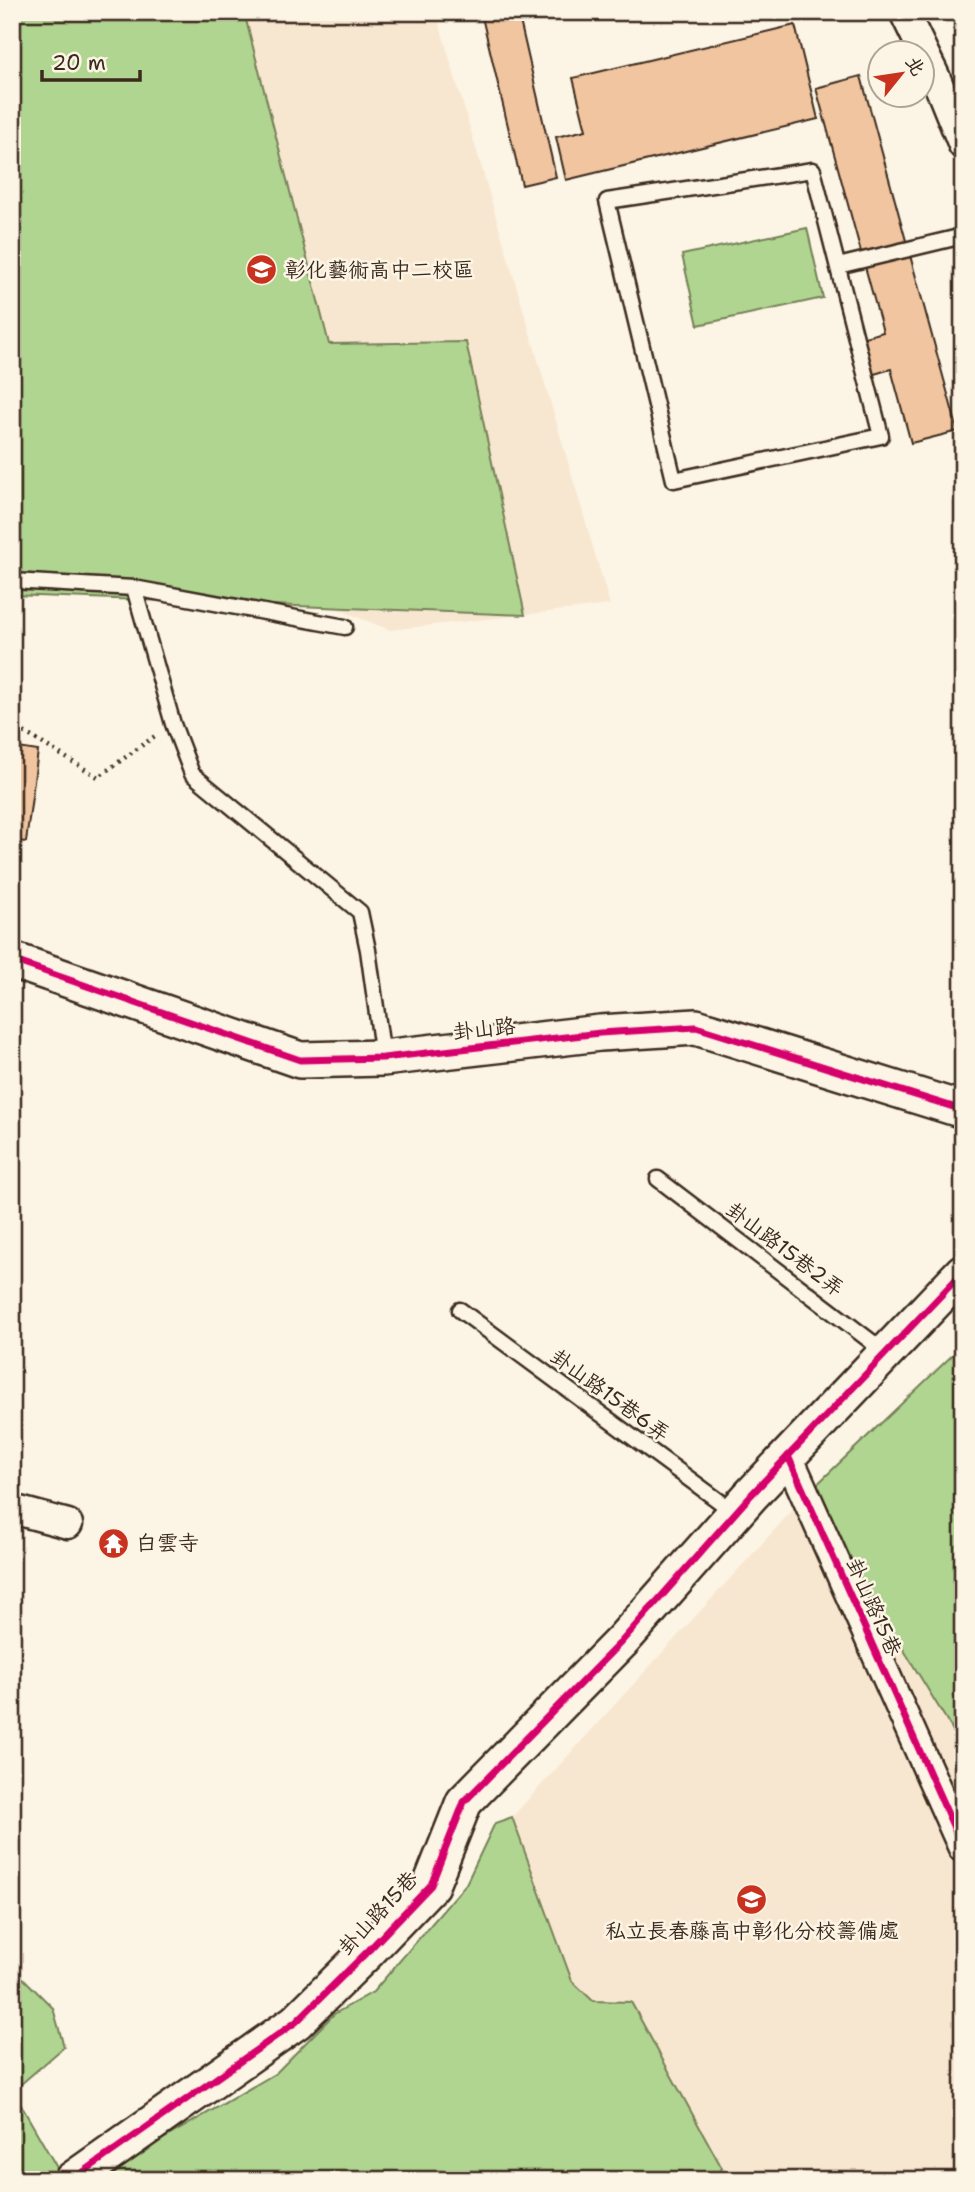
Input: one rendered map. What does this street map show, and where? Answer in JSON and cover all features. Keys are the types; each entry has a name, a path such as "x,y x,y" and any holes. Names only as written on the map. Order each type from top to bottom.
{"street":[{"path":"904,12 936,76 963,145"},
{"name":"卦山路","path":"12,960 300,1060 383,1058 600,1033 696,1027 963,1110"},
{"name":"卦山路15巷","path":"72,2180 296,2022 369,1950 430,1885 464,1802 622,1641 735,1513 963,1272"},
{"name":"卦山路15巷","path":"788,1456 963,1848"},
{"path":"12,1509 68,1524"}],"lane":[{"path":"813,170 838,266 881,436 674,480 607,201 813,170"},
{"path":"838,266 963,236"},
{"path":"12,580 134,588 345,626"},
{"path":"134,588 173,723 192,774 360,912 383,1058"},
{"name":"卦山路15巷2弄","path":"658,1180 886,1353"},
{"name":"卦山路15巷6弄","path":"460,1310 735,1513"}],"path":[{"path":"12,725 98,777 173,723"}],"shaded area":[{"name":"彰化藝術高中二校區","path":"12,12 436,12 610,605 390,630 135,529"},
{"name":"私立長春藤高中彰化分校籌備處","path":"808,1493 963,1747 963,2180 716,2180 722,2168 593,2001 572,1981 512,1817"}],"green space":[{"name":"彰化藝術高中二校區","path":"12,12 244,12 329,344 466,342 525,615 12,595"},
{"path":"807,228 823,298 698,325 682,255"},
{"path":"963,1345 963,1747 808,1493"},
{"path":"512,1817 572,1981 593,2001 631,2002 722,2168 716,2180 93,2180 276,2073 334,2014 373,1992 466,1884 495,1823"},
{"path":"12,1967 53,2008 64,2047 13,2091 64,2180 12,2180"}],"building":[{"path":"501,12 518,12 556,177 522,185 482,17"},
{"path":"795,25 818,119 566,180 556,137 586,130 573,78"},
{"path":"861,76 866,94 866,108 870,108 958,431 911,443 891,369 871,375 861,338 883,332 816,88"},
{"path":"12,747 38,751 26,842 12,840"}],"cycle path":[{"path":"12,960 300,1060 383,1058 600,1033 696,1027 963,1110"},
{"path":"72,2180 296,2022 369,1950 431,1885 464,1802 622,1641 751,1495 963,1272"},
{"path":"788,1456 963,1848"}],"place":[{"name":"彰化藝術高中二校區","path":"262,270"},
{"name":"白雲寺","path":"113,1543"},
{"name":"私立長春藤高中彰化分校籌備處","path":"752,1899"}]}
